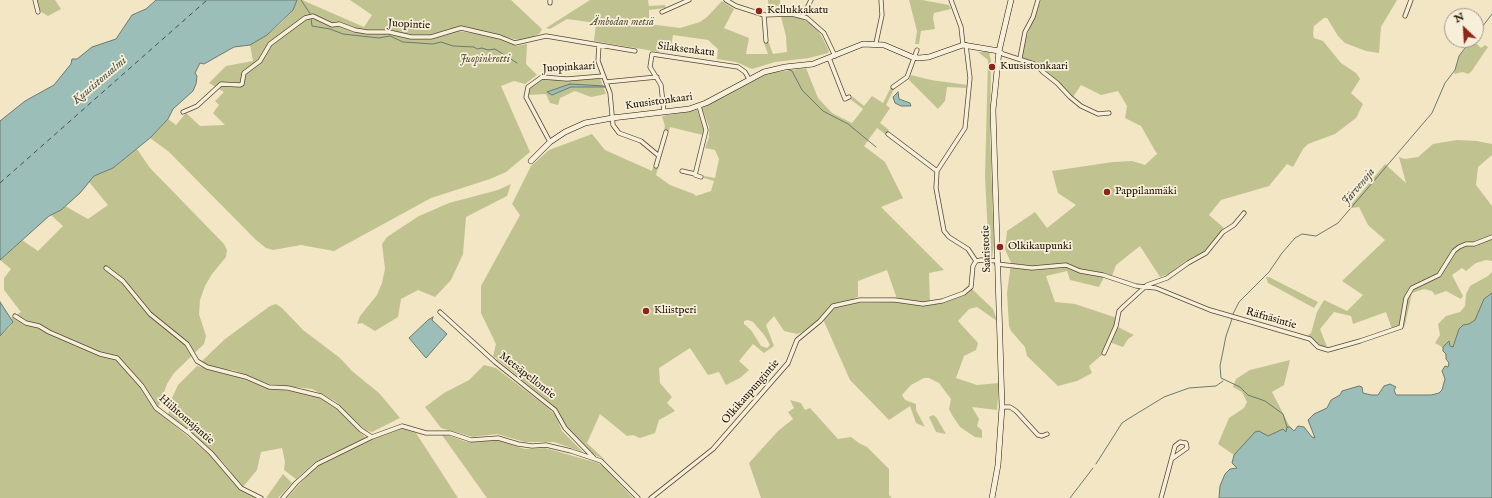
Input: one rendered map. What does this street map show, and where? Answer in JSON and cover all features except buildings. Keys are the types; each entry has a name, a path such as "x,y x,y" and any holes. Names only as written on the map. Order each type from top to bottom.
{"street":[{"path":"35,0 38,12"},
{"path":"662,12 689,0"},
{"path":"726,0 736,6 764,15 786,14 803,16 821,29 835,56"},
{"path":"803,16 811,0"},
{"path":"876,43 882,15 881,0"},
{"path":"951,0 961,27 970,78 965,128 937,171 936,188 944,231 949,237 968,249 976,261 981,260 998,262"},
{"name":"Saaristotie","path":"992,498 999,453 1002,407 998,262 992,131 994,91 999,51 1012,0"},
{"path":"1020,58 1025,32 1033,17 1038,0"},
{"path":"1405,16 1411,0"},
{"path":"764,15 766,41"},
{"name":"Juopintie","path":"184,112 196,106 221,84 242,84 244,73 260,61 270,44 305,18 313,16 332,26 339,24 355,30 379,33 389,32 410,37 431,37 461,28 500,37 515,43 546,36 600,45"},
{"name":"Kuusistonkaari","path":"531,161 550,142 573,128 593,121 664,113 699,106 770,70 806,65 835,56 863,44 876,43 895,48 914,58"},
{"path":"635,51 600,45 598,61 610,97 613,125 619,133 641,141 659,156"},
{"path":"914,58 929,57 964,45 999,51 1003,54 1020,58 1037,65 1078,104 1098,114 1108,113"},
{"path":"893,87 907,77 916,50"},
{"name":"Silaksenkatu","path":"664,113 661,85 658,77 650,67 652,54 738,67 745,72 750,79"},
{"path":"829,58 845,99 849,97"},
{"name":"Juopinkaari","path":"550,142 526,97 528,87 542,77 567,79 603,76"},
{"path":"606,82 658,77"},
{"path":"695,174 706,130 699,106"},
{"path":"656,166 666,132"},
{"path":"888,134 937,171"},
{"path":"682,171 701,177"},
{"path":"1104,353 1116,326 1119,311 1144,288 1167,278 1188,262 1206,253 1223,232 1234,225 1244,213"},
{"name":"Räfnäsintie","path":"998,262 1032,268 1066,265 1080,271 1103,275 1144,288 1156,288 1210,310 1310,339 1318,347 1328,350 1401,327 1406,298 1412,288 1439,275 1454,251 1459,246 1474,244 1492,237"},
{"name":"Olkikaupungintie","path":"651,498 712,449 788,363 797,340 820,321 831,307 841,303 860,300 895,300 923,304 942,301 964,293 971,287 973,266 976,261"},
{"path":"106,268 122,281 150,314 187,344 197,361 213,369 246,377 269,387 288,388 320,396 338,407 361,430 372,437"},
{"name":"Metsäpellontie","path":"440,312 495,362 555,410 565,428 595,459"},
{"name":"Hiihtomajantie","path":"15,316 26,323 39,326 49,332 100,354 117,358 139,382 156,408 189,433 211,453 241,488 261,498"},
{"path":"1002,407 1010,407 1016,411 1038,435 1042,436 1047,434"},
{"path":"283,498 296,483 317,464 372,437 402,426 426,433 450,433 470,440 492,437 518,444 550,445 595,459 607,466 638,498"},
{"path":"1160,498 1176,446 1180,442 1186,443 1187,448 1173,458"}],"green space":[{"path":"37,0 55,0 61,9 48,16 40,11"},
{"name":"Juopinkrotti","path":"297,0 302,0 364,27 372,15 350,0 511,0 542,29 540,33 529,39 518,40 463,27 456,27 458,31 491,36 516,46 527,44 526,64 537,75 525,84 514,81 501,86 530,152 506,172 490,179 431,198 334,251 301,245 273,250 266,248 256,240 168,151 150,138 168,119 176,125 186,113 200,126 225,125 213,113 219,105 215,101 224,92 209,83 226,66 253,61 250,45 267,35 282,22 293,10"},
{"name":"Ämbodan metsä","path":"590,0 648,0 649,6 665,5 666,8 649,10 649,24 680,28 700,22 707,17 722,1 734,9 724,28 749,38 746,54 768,54 764,43 769,43 773,54 787,52 786,36 781,17 788,16 800,18 812,24 821,35 829,51 828,53 809,58 775,62 752,69 736,62 717,59 718,49 708,40 673,35 670,52 659,52 594,41 596,23 567,19 550,29 546,28"},
{"path":"768,0 780,0 781,9 769,11"},
{"path":"909,0 922,0 949,5 951,9 934,13 933,18 935,29 921,31 919,44 915,44 917,31"},
{"path":"1041,0 1397,0 1381,27 1379,53 1366,51 1345,43 1338,36 1327,18 1324,18 1314,26 1314,38 1323,41 1341,63 1356,73 1360,79 1351,93 1363,104 1356,118 1335,134 1308,144 1303,149 1293,167 1287,164 1269,186 1221,200 1209,215 1224,228 1207,250 1184,262 1169,274 1160,277 1140,246 1116,265 1112,276 1106,273 1099,287 1070,280 1067,271 1046,276 1055,302 1075,304 1117,318 1116,326 1134,335 1128,339 1123,347 1109,342 1104,353 1089,366 1092,373 1077,381 1058,386 1027,356 1025,347 1011,331 1009,326 1007,293 1011,263 1005,249 1007,231 1035,212 1047,228 1076,205 1058,193 1052,171 1113,162 1132,161 1145,165 1157,154 1141,126 1125,118 1127,106 1118,91 1101,95 1081,85 1073,97 1037,62 1022,58 1024,43"},
{"path":"1485,45 1488,47 1471,72 1468,74 1463,72 1454,74 1459,56 1466,48 1484,48"},
{"path":"978,52 989,52 991,61 990,134 994,244 992,258 985,257 989,256 985,177 988,60"},
{"path":"806,68 818,98 832,113 852,123 863,109 850,99 853,97 864,106 872,96 883,103 891,87 894,89 886,105 890,108 880,123 889,130 885,134 877,128 864,146 885,162 903,198 881,207 944,270 929,273 930,303 897,299 887,270 858,281 858,297 854,298 853,303 899,302 918,305 937,304 966,295 972,289 993,309 997,321 977,307 969,309 958,321 978,343 976,350 964,356 956,378 977,385 999,383 997,410 972,407 979,419 977,426 982,430 982,438 975,437 960,427 949,409 951,399 939,383 929,378 924,378 911,385 902,395 905,400 916,404 916,410 925,427 916,423 910,406 889,420 850,380 822,317 797,334 784,331 774,316 766,325 774,346 764,353 753,344 739,361 749,370 740,378 726,385 719,372 708,375 690,348 659,368 660,383 672,397 667,403 675,411 659,420 655,433 640,438 633,435 627,436 600,414 587,443 605,460 593,454 567,429 553,405 493,356 496,344 481,313 481,286 520,215 512,204 531,166 549,150 592,134 605,150 652,171 653,167 658,168 656,175 670,185 696,196 711,191 714,181 704,178 704,176 715,178 719,159 715,150 705,148 709,137 709,127 702,108 769,73","holes":["748,320 753,322 765,336 770,345 767,348 761,346 751,330 744,324 744,321"]},
{"path":"911,75 931,80 967,85 966,88 947,87 945,101 938,109 909,80"},
{"path":"543,78 600,78 606,94 591,97 575,91 560,98 558,105 550,103 546,94 528,95 530,87"},
{"path":"697,110 703,128 703,135 670,127 668,132 664,131 665,126 662,116"},
{"path":"1457,140 1477,141 1492,144 1492,155 1478,167 1476,185 1492,206 1492,261 1486,260 1476,263 1466,271 1462,268 1452,275 1463,296 1461,299 1446,291 1435,295 1432,291 1424,289 1412,293 1405,325 1399,330 1393,332 1386,312 1353,324 1351,316 1334,312 1320,329 1327,347 1321,346 1307,336 1311,333 1317,312 1324,300 1347,311 1363,295 1342,281 1385,240 1368,225 1359,207 1352,208 1350,206 1385,164 1406,183 1399,157 1405,159 1418,157 1433,144"},
{"path":"137,149 150,168 224,244 227,250 226,257 212,274 205,286 200,300 199,314 206,336 204,344 174,373 167,384 157,411 209,454 242,491 258,498 0,498 0,336 10,327 13,322 11,318 21,312 4,290 4,278 11,269 0,260 22,240 38,251 63,226 51,215 61,210 65,206 88,219 108,205 89,182 94,176 113,168"},
{"path":"511,184 507,196 466,217 463,254 451,280 435,297 418,290 401,299 398,317 375,331 362,323 357,324 360,316 377,295 382,283 385,269 382,244 387,237 419,216 449,203 498,190"},
{"path":"1492,272 1492,325 1446,356 1442,347 1435,343 1440,335 1438,324 1446,316 1460,312 1465,306 1466,294 1470,286 1488,276"},
{"path":"1266,277 1269,277 1318,302 1314,308 1268,283"},
{"path":"276,304 282,308 303,330 340,358 352,371 379,393 400,418 372,432 365,430 335,401 312,389 269,384 233,370 217,369 206,365 202,361 225,339 270,306"},
{"path":"1290,360 1284,385 1272,392 1290,427 1287,428 1286,432 1278,431 1241,454 1234,455 1218,444 1229,418 1244,408 1247,402 1242,392 1233,387 1236,379 1250,370"},
{"path":"785,363 791,366 788,367 716,449 655,498 647,498 713,447"},
{"path":"484,365 496,368 547,407 556,416 562,431 583,452 554,442 525,442 497,434 473,437 441,428 425,407 444,393 469,380"},
{"path":"197,366 234,375 264,387 310,394 325,400 336,408 366,438 315,462 296,479 284,470 285,462 282,448 261,452 257,470 243,487 222,461 189,431 168,415 172,398 178,385"},
{"path":"790,400 801,403 805,410 810,408 838,439 851,437 867,447 889,469 889,495 892,498 761,498 749,463 778,431 793,419 788,412 794,408"},
{"path":"933,415 936,417 946,434 936,432 929,417"},
{"path":"401,428 416,433 458,498 287,498 317,465 373,439"},
{"path":"442,435 467,442 496,440 525,449 545,448 598,463 604,467 633,498 487,498"},
{"path":"283,474 292,483 278,498 266,498"}],"water":[{"name":"Kuusistonsalmi","path":"156,0 297,0 293,10 267,35 250,45 234,47 204,64 200,63 195,73 197,76 193,91 173,109 168,119 150,138 113,168 94,176 80,193 61,210 49,216 0,260 0,121 25,101 54,85 71,64 72,59 77,59 92,47 116,39 132,15 146,9"},
{"path":"570,84 605,87 571,87 552,95 547,92"},
{"path":"898,92 899,99 910,103 911,106 901,106 895,103 893,97"},
{"path":"1492,293 1492,498 1219,498 1220,486 1225,474 1230,469 1237,468 1232,463 1234,455 1255,432 1259,431 1268,436 1283,429 1286,432 1287,427 1290,427 1294,431 1298,426 1304,427 1312,437 1315,438 1308,420 1314,414 1327,408 1331,400 1340,395 1342,391 1359,386 1362,387 1363,393 1371,395 1378,395 1384,386 1390,384 1396,387 1394,390 1396,395 1431,395 1439,393 1442,390 1445,379 1442,371 1445,366 1448,367 1449,363 1446,359 1446,354 1443,351 1443,347 1449,341 1450,346 1453,347 1459,329 1463,325 1469,324 1475,320 1484,299"},
{"path":"0,302 13,322 0,336"},
{"path":"433,317 432,320 447,334 426,358 409,338"}],"waterway":[{"path":"301,0 311,15"},
{"name":"Järvenoja","path":"1484,24 1492,14"},
{"path":"311,18 312,26 330,29 343,34 379,38 390,36 403,42 433,44 441,42 453,46 474,47 477,49 482,48 488,50 495,49 517,63"},
{"name":"Järvenoja","path":"1233,314 1239,302 1269,272 1282,253 1295,238 1302,234 1316,236 1338,223 1432,113 1445,83 1455,70 1459,56 1465,48"},
{"path":"787,69 792,71 802,90 823,111 848,124 876,147"},
{"name":"Järvenoja","path":"1232,319 1226,336 1220,366 1221,378 1240,387 1248,395 1265,401 1283,414 1287,427"},
{"path":"1096,464 1122,423 1128,419 1164,397 1189,388 1216,386 1223,381"},
{"path":"1070,498 1093,468"}],"ferry route":[{"path":"0,183 207,0"}],"place":[{"name":"Kellukkakatu","path":"759,11"},
{"name":"Kuusistonkaari","path":"992,67"},
{"name":"Pappilanmäki","path":"1107,192"},
{"name":"Olkikaupunki","path":"1000,247"},
{"name":"Kliistperi","path":"646,311"}]}
